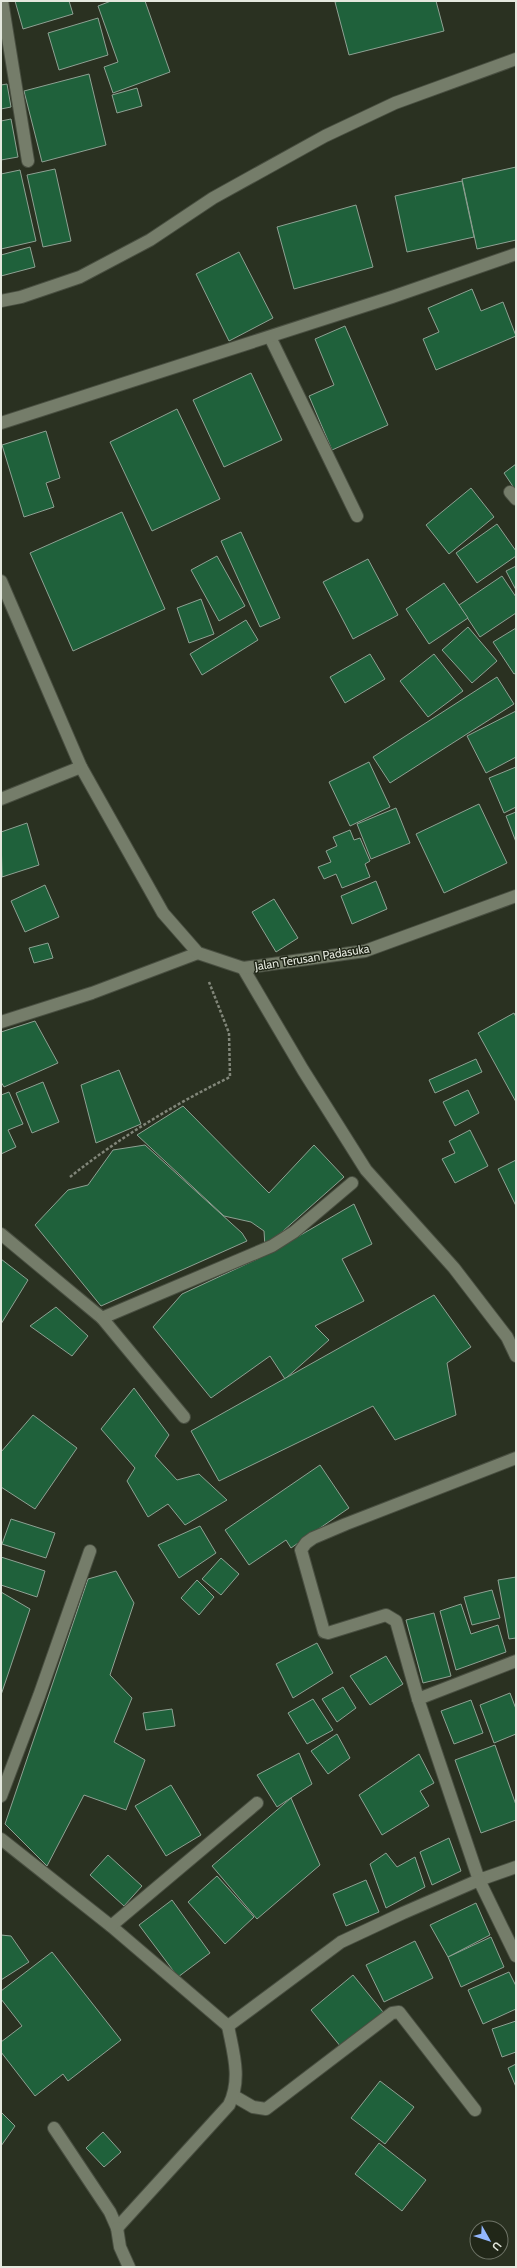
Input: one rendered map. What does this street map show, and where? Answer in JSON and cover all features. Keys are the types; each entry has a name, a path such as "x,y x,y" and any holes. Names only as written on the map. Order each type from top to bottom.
{"street":[{"path":"2,1 28,161"},
{"path":"1,301 21,297 80,277 150,240 213,198 325,136 395,103 516,59"},
{"path":"1,423 270,337 516,254"},
{"path":"270,337 357,516"},
{"path":"1,581 81,767 163,913 198,953 92,993 1,1022"},
{"path":"1,799 81,767"},
{"name":"Jalan Terusan Padasuka","path":"198,953 243,968 365,950 516,896"},
{"path":"243,968 303,1070 366,1170 454,1268 507,1337 516,1356"},
{"path":"102,1318 272,1246 294,1232 352,1183"},
{"path":"1,1234 102,1318 184,1417"},
{"path":"516,1458 313,1538 306,1543 301,1550 321,1628 324,1632 328,1633 386,1615 393,1617 396,1621 418,1699 479,1880 516,1956"},
{"path":"1,1796 39,1696 90,1551"},
{"path":"418,1699 516,1661"},
{"path":"111,1926 257,1803"},
{"path":"1,1839 111,1926 228,2026 237,2068 234,2096 229,2105 117,2228"},
{"path":"228,2026 341,1942 443,1894 516,1867"},
{"path":"234,2096 253,2108 266,2109 392,2013 399,2012 475,2110"},
{"path":"54,2128 110,2212 117,2228 120,2247 128,2267"}],"path":[{"path":"70,1177 109,1146 186,1098 230,1077 229,1033 198,953"}],"building":[{"path":"15,1 69,1 73,14 23,29"},
{"path":"111,1 145,1 170,72 113,93 104,67 118,62 98,6"},
{"path":"436,1 444,31 349,55 335,2"},
{"path":"98,18 108,55 59,70 48,33"},
{"path":"89,74 106,145 42,162 24,91"},
{"path":"7,84 11,107 1,109 1,85"},
{"path":"137,88 142,106 117,113 112,95"},
{"path":"11,119 18,157 1,160 1,121"},
{"path":"516,167 516,240 477,249 462,179"},
{"path":"55,169 71,241 43,247 27,175"},
{"path":"20,170 36,241 1,249 1,174"},
{"path":"462,181 474,237 407,252 395,196"},
{"path":"356,205 373,267 294,289 277,227"},
{"path":"30,247 35,267 1,276 1,255"},
{"path":"239,252 273,318 229,341 196,274"},
{"path":"472,289 481,311 503,302 516,336 436,370 423,339 439,332 428,308"},
{"path":"345,326 388,425 332,450 309,396 334,385 315,339"},
{"path":"251,373 282,440 224,467 193,400"},
{"path":"177,409 220,499 152,531 110,442"},
{"path":"46,431 60,478 46,483 54,507 24,517 2,445"},
{"path":"516,464 516,491 504,473"},
{"path":"471,488 494,517 449,554 426,525"},
{"path":"122,512 165,609 73,651 30,553"},
{"path":"497,524 516,551 516,556 477,583 456,553"},
{"path":"241,532 280,618 260,627 221,541"},
{"path":"217,556 245,606 219,621 191,570"},
{"path":"368,559 398,615 353,639 323,582"},
{"path":"516,566 516,590 506,571"},
{"path":"502,576 516,597 516,613 480,637 459,605"},
{"path":"444,583 468,618 429,644 406,609"},
{"path":"201,599 214,634 189,643 177,608"},
{"path":"246,620 258,640 202,675 190,654"},
{"path":"468,627 497,661 472,683 442,650"},
{"path":"516,628 516,673 514,674 493,642"},
{"path":"370,654 385,679 345,703 330,677"},
{"path":"434,654 463,691 428,717 400,681"},
{"path":"497,677 514,704 390,783 373,757"},
{"path":"516,711 516,757 486,773 467,736"},
{"path":"369,762 390,807 350,826 329,782"},
{"path":"516,767 516,807 504,813 489,778"},
{"path":"479,804 507,863 444,893 416,834"},
{"path":"396,808 410,843 371,859 357,824"},
{"path":"516,812 516,842 506,816"},
{"path":"27,823 39,865 2,877 1,832"},
{"path":"350,830 354,840 360,838 370,861 365,864 370,877 342,888 336,874 324,879 318,867 331,862 326,851 337,846 333,837"},
{"path":"376,881 387,909 352,924 341,896"},
{"path":"45,885 59,917 25,932 11,901"},
{"path":"274,899 298,938 276,952 252,912"},
{"path":"48,943 53,958 34,963 29,948"},
{"path":"514,1013 516,1017 516,1102 478,1033"},
{"path":"35,1021 58,1063 4,1087 1,1082 1,1032"},
{"path":"476,1059 482,1072 435,1093 429,1080"},
{"path":"119,1070 141,1124 96,1143 81,1085"},
{"path":"43,1082 59,1122 32,1133 16,1093"},
{"path":"468,1090 479,1113 455,1126 443,1102"},
{"path":"9,1092 23,1124 8,1130 16,1147 1,1154 1,1095"},
{"path":"183,1106 269,1193 314,1145 344,1177 265,1247 264,1231 251,1222 224,1216 137,1135"},
{"path":"470,1130 488,1166 455,1183 442,1159 455,1153 449,1141"},
{"path":"145,1145 242,1233 247,1241 101,1306 35,1225 68,1190 88,1185 113,1150"},
{"path":"516,1160 516,1206 498,1169"},
{"path":"354,1204 372,1244 342,1259 364,1301 315,1326 329,1340 285,1379 270,1356 211,1398 153,1327 182,1294 268,1254"},
{"path":"1,1259 28,1280 1,1324"},
{"path":"434,1295 471,1347 447,1363 456,1415 395,1440 373,1406 219,1481 191,1431"},
{"path":"56,1307 88,1336 72,1356 30,1326"},
{"path":"134,1388 169,1435 155,1456 177,1480 199,1474 227,1500 185,1525 168,1504 148,1517 127,1481 135,1468 101,1429"},
{"path":"33,1415 77,1448 35,1509 1,1487 1,1452"},
{"path":"320,1465 349,1508 291,1548 286,1540 249,1565 225,1530"},
{"path":"11,1519 55,1533 46,1558 2,1544"},
{"path":"200,1526 216,1553 179,1578 158,1545"},
{"path":"1,1557 45,1571 37,1597 1,1585"},
{"path":"221,1558 239,1574 221,1595 202,1579"},
{"path":"116,1571 134,1603 110,1675 132,1698 114,1742 145,1760 126,1810 84,1795 47,1866 5,1824 88,1579"},
{"path":"516,1577 516,1638 509,1639 498,1580"},
{"path":"197,1580 214,1597 199,1615 181,1598"},
{"path":"492,1590 500,1618 472,1625 464,1597"},
{"path":"1,1592 30,1609 1,1695"},
{"path":"461,1604 471,1634 498,1625 506,1652 456,1670 440,1611"},
{"path":"434,1613 451,1676 423,1683 406,1620"},
{"path":"317,1643 333,1673 293,1698 276,1664"},
{"path":"386,1656 403,1684 370,1705 350,1676"},
{"path":"343,1687 356,1708 337,1722 322,1699"},
{"path":"510,1693 516,1709 516,1734 494,1743 480,1705"},
{"path":"313,1699 333,1730 307,1744 288,1713"},
{"path":"471,1700 483,1733 454,1744 441,1711"},
{"path":"172,1709 175,1726 146,1730 143,1713"},
{"path":"337,1734 350,1758 328,1774 311,1751"},
{"path":"495,1745 516,1805 516,1820 481,1833 455,1760"},
{"path":"299,1753 312,1784 277,1807 257,1775"},
{"path":"419,1754 434,1783 420,1791 429,1806 382,1835 359,1795"},
{"path":"171,1785 201,1835 166,1856 135,1806"},
{"path":"291,1798 320,1865 257,1919 212,1866"},
{"path":"449,1838 461,1871 432,1885 420,1852"},
{"path":"386,1853 397,1867 415,1857 425,1887 386,1908 370,1864"},
{"path":"108,1855 142,1886 124,1906 90,1875"},
{"path":"217,1876 254,1917 225,1944 188,1902"},
{"path":"366,1880 379,1912 346,1926 333,1894"},
{"path":"172,1900 210,1953 178,1977 139,1925"},
{"path":"476,1903 490,1935 448,1957 430,1925"},
{"path":"1,1935 11,1936 29,1962 1,1980"},
{"path":"491,1937 504,1967 461,1987 448,1957"},
{"path":"415,1941 433,1978 384,2002 366,1965"},
{"path":"52,1952 121,2040 68,2081 63,2074 35,2096 1,2052 1,2042 22,2026 1,1999 1,1991"},
{"path":"509,1972 516,1986 516,2009 483,2024 468,1990"},
{"path":"353,1975 383,2012 341,2047 311,2010"},
{"path":"516,2021 516,2052 502,2057 492,2029"},
{"path":"516,2064 516,2087 508,2068"},
{"path":"380,2081 414,2107 385,2144 351,2118"},
{"path":"1,2112 15,2126 1,2146"},
{"path":"103,2132 121,2152 104,2167 86,2148"},
{"path":"379,2143 426,2180 402,2211 355,2174"}]}
